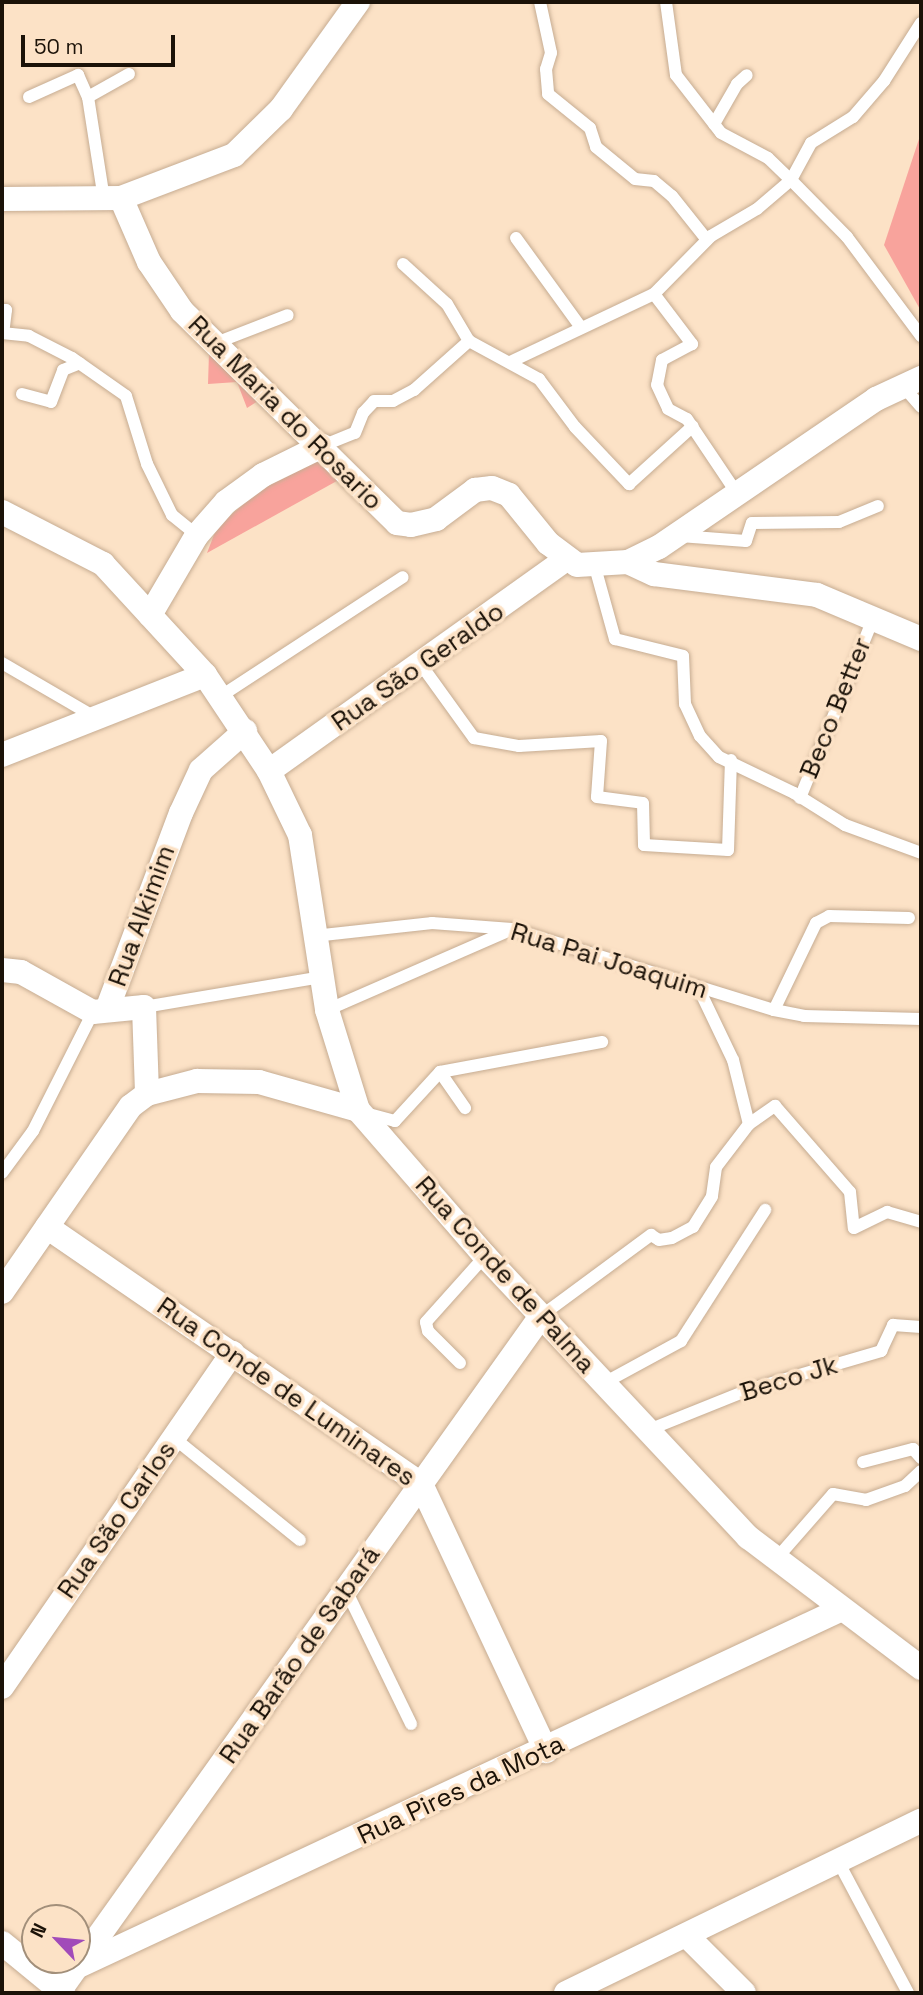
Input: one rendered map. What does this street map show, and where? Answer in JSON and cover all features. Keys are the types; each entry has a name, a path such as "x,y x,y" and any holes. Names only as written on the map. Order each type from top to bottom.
{"street":[{"path":"2,199 113,198 234,155 281,109 358,2"},
{"name":"Rua Maria do Rosario","path":"113,198 163,287 212,344 266,389 397,523 411,525 436,519 475,490 492,488 509,495 565,560"},
{"path":"565,560 595,567 628,562 676,536 736,492 912,381"},
{"path":"150,615 197,535 226,502 263,475 321,446"},
{"name":"Rua Conde de Palma","path":"2,512 103,564 205,675 245,731 269,771 300,835 327,1010 358,1111 485,1256 748,1537 840,1610 921,1668"},
{"name":"Rua São Geraldo","path":"269,771 422,666 565,560"},
{"path":"628,562 654,574 789,588 921,639"},
{"path":"2,755 93,716 205,675"},
{"name":"Rua Alkimim","path":"101,1009 201,771 245,731"},
{"path":"2,970 21,972 101,1009 144,1007 147,1094"},
{"path":"2,1292 131,1106 147,1094 197,1081 259,1083 358,1111"},
{"name":"Rua Conde de Luminares","path":"47,1227 421,1483 546,1751"},
{"name":"Rua Barão de Sabará","path":"91,1951 541,1316"},
{"name":"Rua São Carlos","path":"2,1687 232,1353"},
{"name":"Rua Pires da Mota","path":"91,1960 546,1751 840,1610"},
{"path":"566,1993 688,1937 921,1821"},
{"path":"688,1937 744,1993"},
{"path":"2,1943 60,1992"},
{"name":"Rua Barão de Sabará","path":"60,1992 74,1974"}],"lane":[{"path":"540,2 551,53 546,69 548,94 590,128 596,147 635,179 654,181 672,196 707,240"},
{"path":"666,2 676,75 721,133 768,158 847,237 921,336"},
{"path":"510,362 580,326 654,293 707,240 757,209 791,180 811,143 853,117 884,81 896,57 921,23"},
{"path":"88,97 129,74"},
{"path":"29,97 78,75 88,97 113,198"},
{"path":"714,124 737,84 747,75"},
{"path":"516,238 580,326"},
{"path":"403,264 447,304 468,341 539,379 575,427 629,484 692,426"},
{"path":"654,293 692,344 662,360 657,385 668,409 692,426 736,492"},
{"path":"2,310 6,310 3,333 29,336 80,363 126,396 147,464 172,514 197,535"},
{"path":"212,344 288,315"},
{"path":"321,446 355,433 363,413 374,401 393,401 414,390 468,341"},
{"path":"22,394 51,402 63,370 80,363"},
{"path":"912,381 921,407"},
{"path":"676,536 746,541 752,523 839,522 878,506"},
{"path":"595,567 615,639 683,656 685,704 700,736 719,757 731,760 845,825 921,853"},
{"path":"221,696 403,577"},
{"name":"Beco Better","path":"800,798 873,619"},
{"path":"2,663 93,716"},
{"path":"422,666 474,738 519,746 601,741 597,797 643,803 644,845 728,850 731,760"},
{"path":"774,1010 816,923 829,916 909,918"},
{"name":"Rua Pai Joaquim","path":"314,936 432,923 512,929 774,1010 819,1017 921,1019"},
{"path":"327,1010 512,929"},
{"path":"144,1007 323,977"},
{"path":"698,987 733,1060 749,1124"},
{"name":"Rua Alkimim","path":"2,1173 33,1131 101,1009"},
{"path":"358,1111 395,1121 440,1072 602,1042"},
{"path":"440,1072 465,1108"},
{"path":"541,1316 651,1235 659,1240 672,1238 693,1227 712,1196 716,1167 749,1124 775,1106 850,1192 853,1228 887,1212 921,1222"},
{"path":"604,1383 681,1341 765,1210"},
{"path":"460,1363 428,1331 426,1322 485,1256"},
{"name":"Beco Jk","path":"646,1431 748,1390 881,1351 893,1325 921,1327"},
{"path":"174,1438 300,1540"},
{"path":"863,1462 913,1449 921,1458"},
{"path":"777,1558 833,1494 866,1500 905,1486 921,1471"},
{"path":"346,1590 411,1724"},
{"path":"839,1863 908,1993"}],"shaded area":[{"path":"921,133 921,311 884,245"},
{"path":"209,353 266,396 247,408 237,382 208,384"},
{"path":"329,455 344,477 207,553 217,527 267,484"}]}
